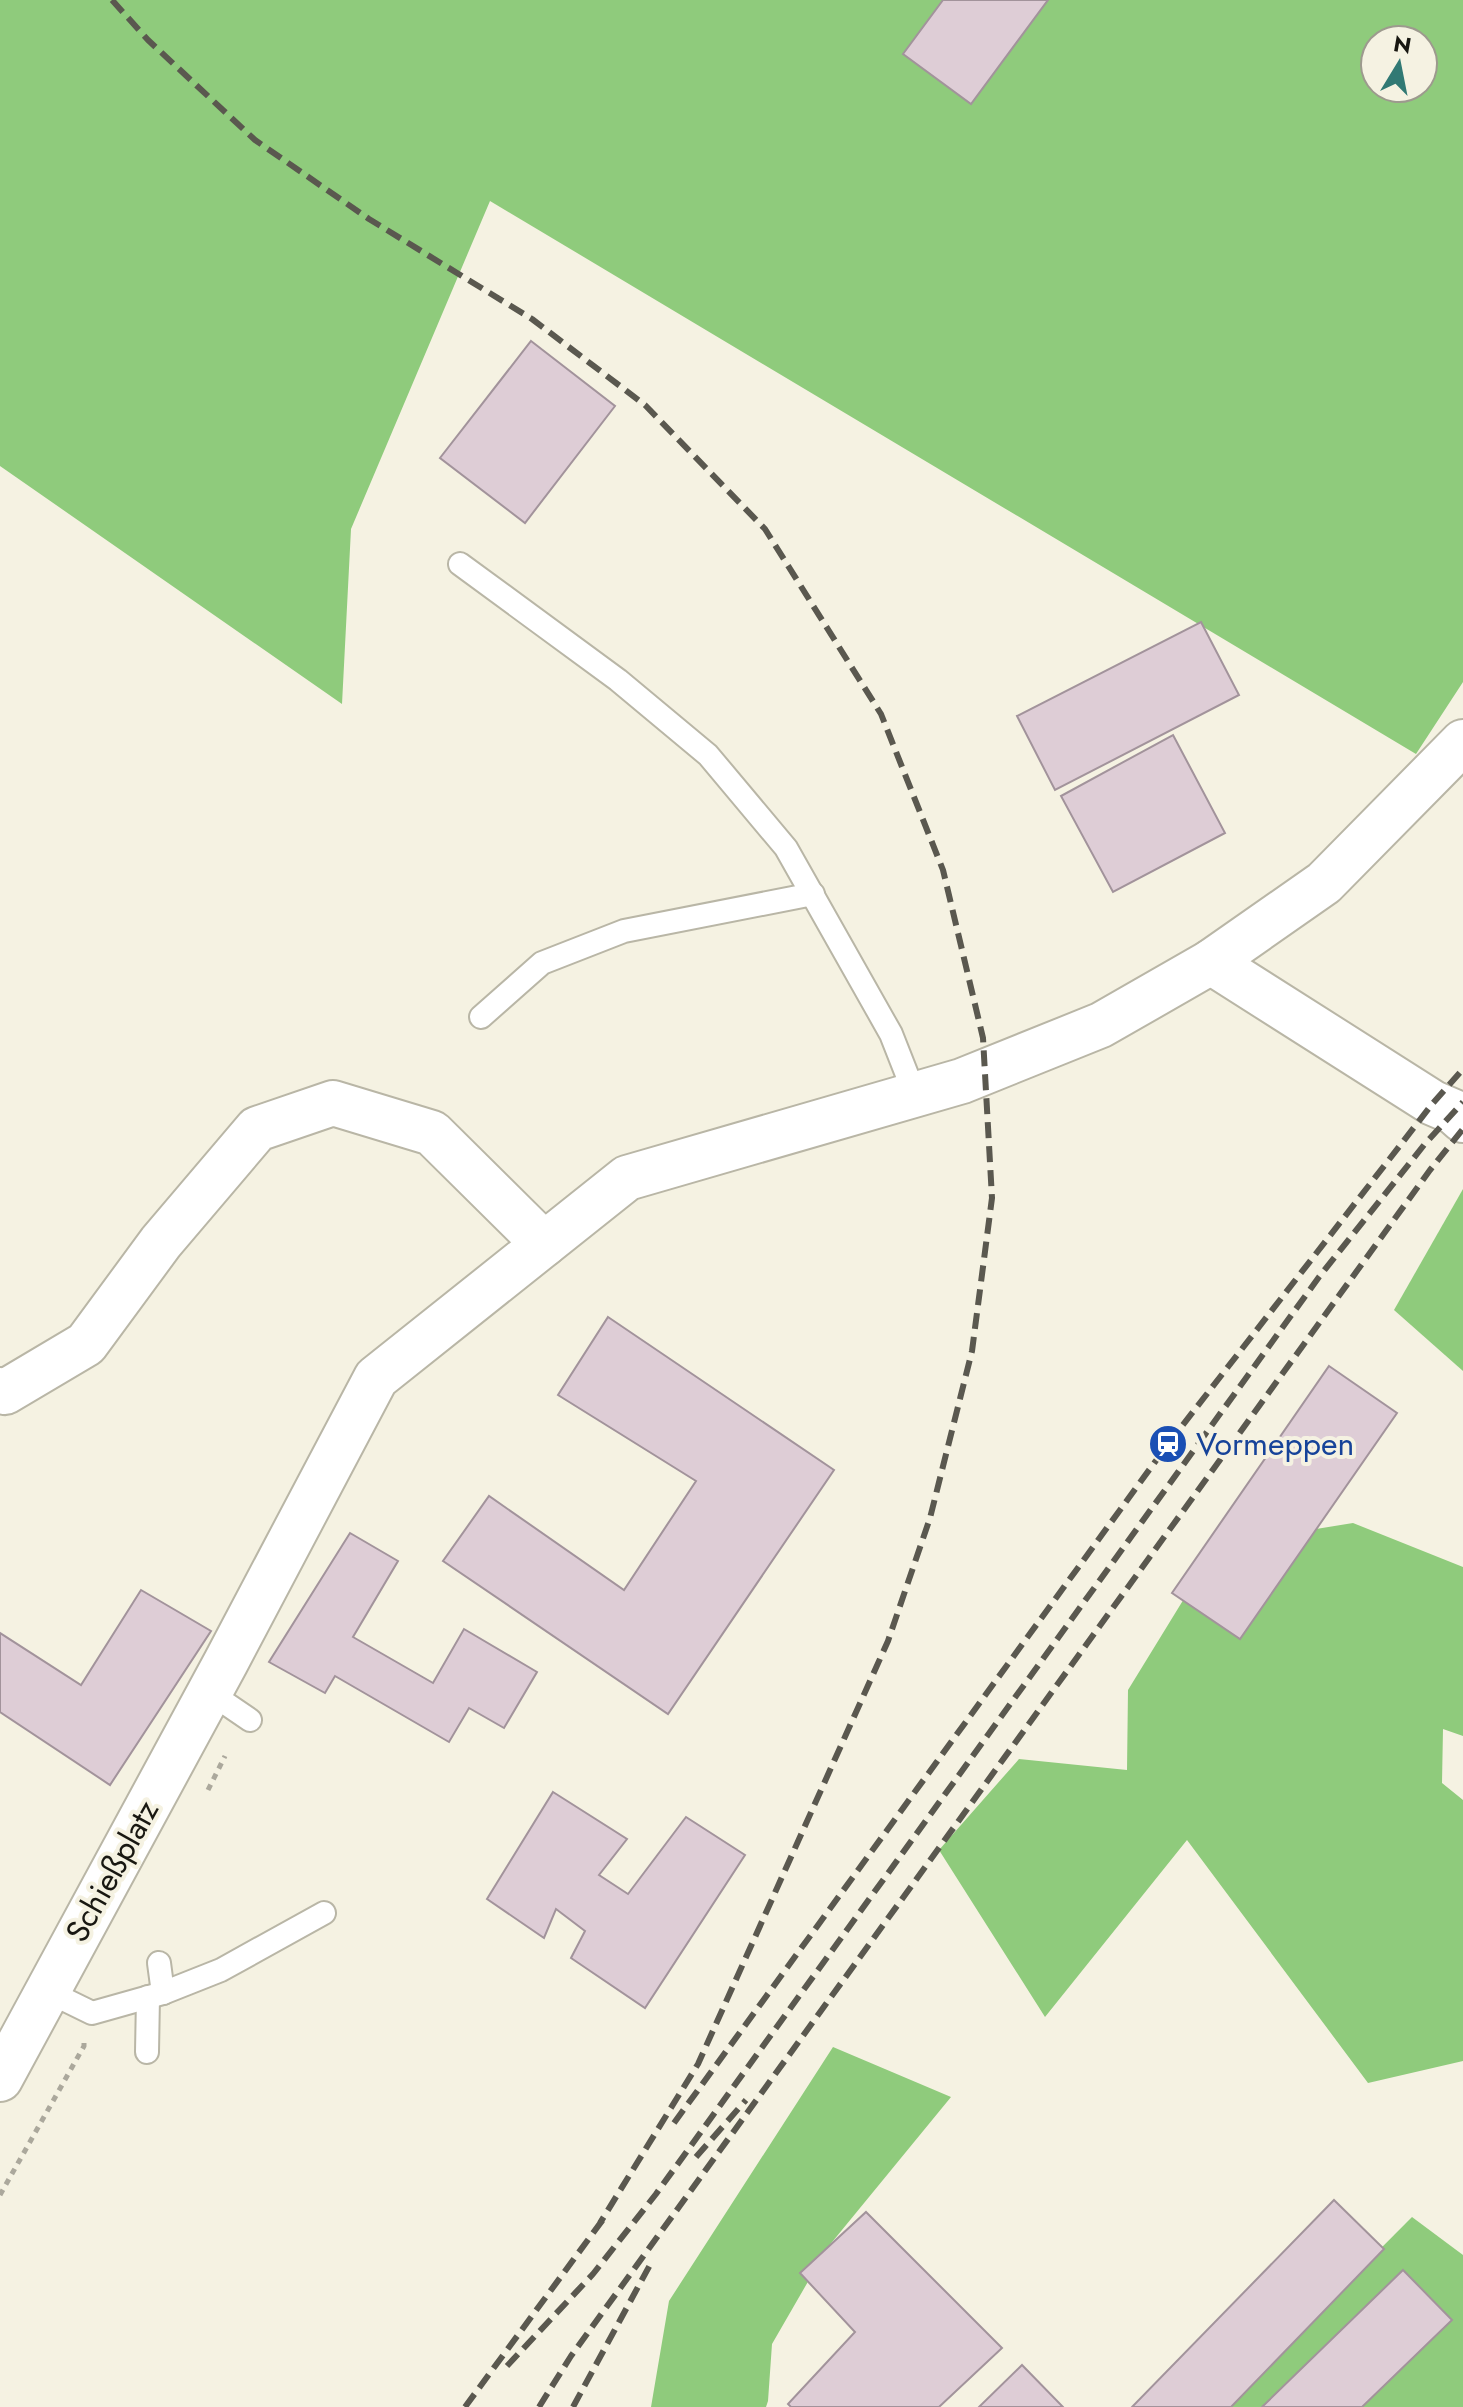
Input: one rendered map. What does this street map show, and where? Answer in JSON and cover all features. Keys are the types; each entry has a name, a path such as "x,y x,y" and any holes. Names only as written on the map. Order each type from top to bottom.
{"street":[{"name":"Schießplatz","path":"0,2079 66,2000 231,1697 376,1378 627,1178 962,1081 1101,1025 1211,962 1324,883 1463,742"},
{"path":"1211,962 1463,1120"},
{"path":"0,1390 5,1392 86,1344 161,1242 257,1129 333,1103 432,1133 544,1244"}],"lane":[{"path":"460,564 618,680 708,755 786,848 891,1034 915,1095"},
{"path":"481,1017 542,963 624,931 813,894"},
{"path":"66,2000 92,2013 156,1995 221,1970 324,1913"},
{"path":"147,2052 159,1963"}],"path":[{"path":"207,1791 222,1764 231,1697"},
{"path":"0,2195 84,2046 66,2000"}],"green space":[{"path":"0,0 1463,0 1463,682 1416,754 490,201 351,529 342,704 0,466"},
{"path":"1463,1189 1463,1371 1394,1310"},
{"path":"1353,1523 1463,1567 1463,1736 1443,1729 1442,1783 1463,1800 1463,2061 1368,2083 1187,1840 1045,2017 939,1850 1019,1759 1127,1770 1128,1690 1217,1545"},
{"path":"833,2047 951,2097 828,2247 772,2344 766,2407 651,2407 669,2301"},
{"path":"1412,2217 1463,2255 1463,2407 1223,2407"}],"building":[{"path":"943,0 1048,0 971,104 903,54"},
{"path":"531,341 615,406 525,523 440,458"},
{"path":"1201,622 1239,695 1055,790 1017,716"},
{"path":"1173,735 1225,833 1113,892 1061,796"},
{"path":"608,1317 834,1470 668,1714 443,1561 489,1496 624,1590 696,1481 558,1395"},
{"path":"1329,1366 1397,1413 1240,1639 1172,1593"},
{"path":"350,1533 398,1561 353,1637 433,1683 464,1629 537,1672 504,1728 469,1708 449,1742 335,1676 325,1693 269,1662"},
{"path":"141,1590 211,1631 110,1785 0,1712 0,1633 81,1685"},
{"path":"553,1792 627,1839 599,1875 628,1894 686,1817 745,1855 645,2008 571,1958 585,1931 556,1909 544,1938 487,1899"},
{"path":"1334,2200 1384,2249 1231,2407 1132,2407"},
{"path":"866,2212 1002,2348 939,2407 791,2407 788,2404 855,2332 800,2273"},
{"path":"1403,2270 1452,2320 1362,2407 1262,2407"},
{"path":"1022,2365 1063,2407 979,2407"}],"railway":[{"path":"112,0 148,40 255,140 369,219 532,319 645,405 765,529 881,714 943,870 983,1038 992,1198 972,1351 930,1518 888,1641 698,2064 600,2223"},
{"path":"674,2123 1168,1444 1433,1103 1463,1069"},
{"path":"507,2366 593,2274 656,2194 1319,1277 1424,1145 1463,1102"},
{"path":"539,2407 571,2356 1430,1170 1463,1129"},
{"path":"696,2157 746,2100"},
{"path":"465,2407 607,2214"},
{"path":"573,2407 651,2263"}],"place":[{"name":"Vormeppen","path":"1168,1444"}]}
